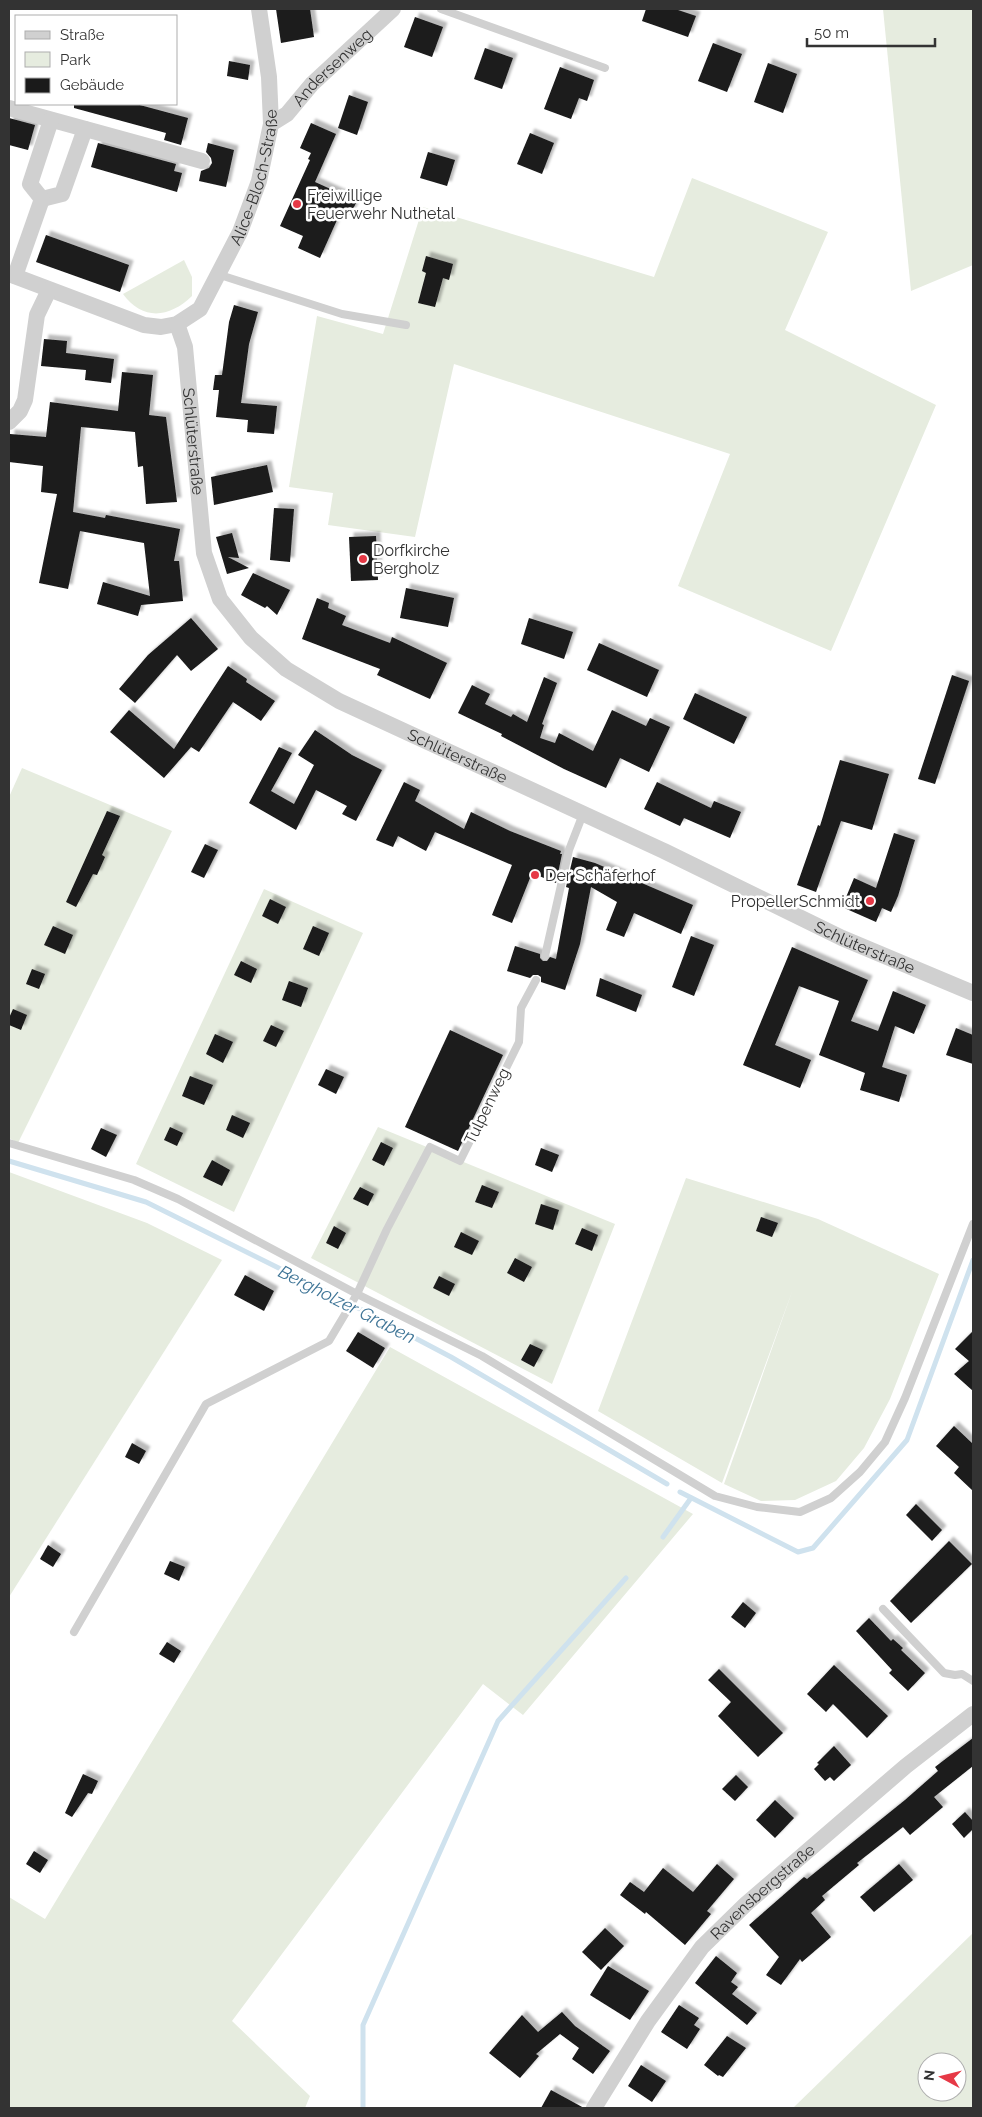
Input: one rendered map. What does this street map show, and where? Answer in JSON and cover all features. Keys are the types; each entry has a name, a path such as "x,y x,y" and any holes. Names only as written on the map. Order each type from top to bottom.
{"street":[{"name":"Alice-Bloch-Straße","path":"177,324 200,309 240,232 259,181 271,124 268,77 259,9"},
{"name":"Andersenweg","path":"271,124 287,114 312,84 393,9"},
{"path":"9,108 202,162"},
{"path":"42,199 30,184 51,120"},
{"path":"42,199 62,194 85,129"},
{"path":"42,199 12,275 144,325 161,327 177,324"},
{"path":"9,422 20,412 25,400 37,315 49,290"},
{"name":"Schlüterstraße","path":"177,324 185,347 204,553 220,599 251,638 286,669 339,701 664,851 842,938 973,994"},
{"name":"Ravensbergstraße","path":"594,2108 648,2021 702,1947 746,1904 804,1853 933,1744 973,1714"}],"lane":[{"path":"441,9 605,68"},
{"path":"217,274 342,314 406,325"},
{"path":"545,956 569,850 583,814"},
{"name":"Tulpenweg","path":"357,1294 387,1230 430,1147 460,1160 519,1042 521,1008 536,980"},
{"path":"9,1143 134,1180 178,1200 357,1294 482,1356 715,1496 757,1508 800,1512 831,1498 860,1472 885,1442 905,1398 973,1224"},
{"path":"74,1632 206,1404 330,1341 357,1294"},
{"path":"883,1609 944,1673 962,1674 973,1681"}],"green space":[{"path":"883,9 973,9 973,265 911,291"},
{"path":"692,178 828,232 785,330 936,405 831,651 678,586 730,454 454,364 415,537 328,525 333,493 289,487 317,316 383,334 423,207 654,277"},
{"path":"184,260 192,277 192,296 174,309 165,312 148,312 139,309 123,294"},
{"path":"22,768 172,831 18,1143 9,1138 9,797"},
{"path":"264,889 363,933 234,1212 136,1164"},
{"path":"378,1127 615,1224 552,1384 311,1258"},
{"path":"9,1172 147,1223 222,1260 9,1597"},
{"path":"686,1178 818,1219 939,1274 890,1399 864,1448 836,1481 795,1500 761,1501 724,1484 793,1289 722,1483 598,1411"},
{"path":"390,1347 693,1514 523,1715 483,1684 232,2021 310,2096 305,2108 9,2108 9,1897 45,1919"},
{"path":"973,1933 973,2108 793,2108"}],"building":[{"path":"276,9 310,9 314,37 281,43"},
{"path":"646,9 675,9 696,16 688,37 642,21"},
{"path":"415,17 443,27 432,57 404,47"},
{"path":"713,43 742,54 727,92 698,81"},
{"path":"485,48 513,58 502,89 474,79"},
{"path":"229,61 250,65 248,80 227,76"},
{"path":"768,63 797,74 783,113 754,102"},
{"path":"560,67 594,80 587,101 579,98 571,119 544,109"},
{"path":"349,95 368,102 357,135 338,128"},
{"path":"74,105 140,105 188,118 181,145 164,140 166,133 74,108"},
{"path":"9,118 35,125 28,150 9,145"},
{"path":"311,123 336,134 315,182 357,201 350,215 341,211 320,258 298,248 303,236 280,226 310,160 308,159 311,153 300,148"},
{"path":"530,133 554,143 542,174 517,164"},
{"path":"98,143 176,164 174,171 182,173 177,192 91,167"},
{"path":"208,143 234,150 226,187 199,181 201,171 209,168 212,163 211,158 206,152"},
{"path":"428,152 455,160 447,186 420,178"},
{"path":"46,235 129,265 120,292 36,262"},
{"path":"426,256 453,264 449,280 443,278 435,307 418,303 426,273 422,271"},
{"path":"234,305 258,312 249,344 241,403 277,406 274,434 247,432 248,420 216,417 219,390 213,390 215,375 222,375 229,322"},
{"path":"44,339 67,341 66,353 114,359 111,383 85,380 86,370 41,366"},
{"path":"122,372 153,375 149,415 166,417 177,502 146,504 143,466 138,467 135,432 81,427 73,512 105,518 106,515 180,529 174,561 179,561 183,601 141,605 138,616 97,604 103,582 150,596 144,543 80,531 68,589 39,583 57,494 41,492 43,466 9,462 10,434 46,437 50,402 118,411"},
{"path":"267,465 273,492 214,505 211,477"},
{"path":"274,508 294,509 290,562 270,560"},
{"path":"232,533 239,558 228,557 249,568 227,574 216,537"},
{"name":"Dorfkirche Bergholz","path":"376,536 378,580 351,581 349,537"},
{"path":"253,573 290,590 277,615 267,606 265,608 241,595"},
{"path":"406,588 454,598 448,627 400,618"},
{"path":"317,598 329,603 328,608 346,616 342,625 390,643 392,637 447,663 430,699 377,675 380,669 302,639"},
{"path":"191,618 218,649 191,671 177,655 135,703 119,689 148,655"},
{"path":"529,618 573,632 564,659 521,644"},
{"path":"599,643 659,670 647,697 587,670"},
{"path":"228,666 247,679 246,682 275,701 261,721 233,702 199,752 191,747 164,778 110,732 129,710 174,749"},
{"path":"952,675 969,681 935,784 918,779"},
{"path":"544,677 557,683 542,724 544,725 540,738 555,743 559,733 593,751 612,710 646,726 650,718 670,727 649,772 620,758 606,788 564,769 501,736 502,734 458,713 472,685 490,694 485,704 511,717 513,714 527,722"},
{"path":"695,693 747,717 734,744 683,719"},
{"path":"315,730 352,755 382,770 356,821 342,814 347,806 316,790 296,830 249,803 279,747 292,753 271,791 294,804 314,765 298,755"},
{"path":"840,760 889,774 872,830 841,821 816,892 797,885 818,825 820,826"},
{"path":"404,782 420,790 415,801 464,829 471,812 510,831 561,851 556,883 532,873 512,923 492,915 512,865 435,832 426,851 398,836 393,847 376,840"},
{"path":"657,782 711,808 714,801 741,812 730,838 684,818 680,826 644,809"},
{"path":"107,811 120,816 102,855 105,857 97,875 93,874 76,907 66,902"},
{"path":"894,833 915,840 898,896 891,912 882,908 876,922 842,907 854,878 876,888"},
{"path":"205,844 218,850 204,878 191,872"},
{"path":"573,857 595,863 693,905 681,934 634,913 624,937 606,930 617,902 591,887 580,944 565,990 541,982 541,977 538,975 533,975 530,978 507,971 515,946 540,954 540,958 543,961 547,961 550,957 556,959 569,888 566,887"},
{"path":"270,899 286,907 278,924 262,916"},
{"path":"53,926 73,935 65,954 44,945"},
{"path":"313,926 329,933 319,956 303,949"},
{"path":"691,936 714,945 694,996 672,987"},
{"path":"792,947 868,980 851,1021 878,1031 893,991 926,1005 914,1034 895,1026 882,1067 907,1075 899,1102 860,1090 865,1073 819,1055 839,1001 799,986 775,1045 811,1060 800,1088 743,1065"},
{"path":"241,961 257,969 251,983 234,975"},
{"path":"32,969 45,974 39,989 26,984"},
{"path":"600,978 642,995 636,1012 596,996"},
{"path":"289,981 308,988 301,1007 282,1000"},
{"path":"13,1009 27,1015 21,1030 9,1025 9,1018"},
{"path":"271,1025 284,1031 276,1047 263,1041"},
{"path":"956,1028 973,1035 973,1064 946,1055"},
{"path":"450,1030 503,1055 458,1151 405,1127"},
{"path":"215,1034 233,1042 223,1063 206,1054"},
{"path":"326,1069 344,1077 336,1094 318,1085"},
{"path":"190,1076 213,1085 204,1105 182,1096"},
{"path":"232,1115 250,1123 243,1138 226,1130"},
{"path":"170,1127 183,1133 177,1146 164,1140"},
{"path":"101,1128 117,1135 106,1157 91,1149"},
{"path":"381,1142 393,1148 384,1166 372,1160"},
{"path":"541,1148 559,1155 552,1172 535,1165"},
{"path":"212,1160 230,1170 222,1186 203,1177"},
{"path":"482,1185 499,1192 492,1208 475,1202"},
{"path":"360,1187 374,1194 368,1206 353,1199"},
{"path":"541,1204 559,1210 553,1230 535,1224"},
{"path":"761,1217 778,1223 772,1237 756,1231"},
{"path":"334,1226 346,1233 338,1249 326,1243"},
{"path":"582,1228 598,1235 592,1251 575,1244"},
{"path":"461,1232 479,1241 472,1255 454,1247"},
{"path":"515,1258 532,1267 524,1282 507,1273"},
{"path":"245,1275 274,1291 264,1311 234,1295"},
{"path":"439,1276 455,1284 449,1296 433,1288"},
{"path":"973,1331 973,1391 954,1374 969,1361 955,1349"},
{"path":"358,1332 385,1348 373,1368 346,1351"},
{"path":"530,1344 543,1350 534,1367 521,1360"},
{"path":"954,1426 973,1444 973,1491 954,1473 959,1467 936,1446"},
{"path":"132,1443 146,1451 139,1464 125,1457"},
{"path":"916,1504 942,1530 932,1541 906,1515"},
{"path":"949,1541 972,1564 911,1623 890,1601"},
{"path":"48,1545 61,1554 53,1567 40,1559"},
{"path":"170,1561 185,1567 179,1581 164,1574"},
{"path":"743,1602 756,1613 745,1628 731,1617"},
{"path":"869,1618 891,1641 893,1639 903,1648 901,1650 925,1673 908,1691 889,1673 892,1670 856,1631"},
{"path":"167,1642 181,1651 174,1663 159,1654"},
{"path":"834,1665 888,1716 867,1738 833,1704 826,1712 807,1694"},
{"path":"719,1669 783,1733 758,1757 718,1716 731,1702 708,1680"},
{"path":"973,1738 973,1766 934,1797 943,1807 910,1835 903,1827 857,1863 859,1865 822,1896 825,1900 811,1913 831,1937 802,1962 800,1959 781,1985 766,1975 779,1957 749,1925 804,1877 807,1879 905,1800 938,1771 935,1767"},
{"path":"834,1746 851,1765 834,1781 830,1777 825,1781 814,1769 819,1764 817,1763"},
{"path":"83,1774 98,1781 92,1794 88,1793 72,1817 65,1813"},
{"path":"736,1775 748,1787 735,1801 722,1789"},
{"path":"775,1800 794,1818 775,1838 756,1820"},
{"path":"965,1812 973,1821 973,1829 964,1838 952,1824"},
{"path":"34,1851 48,1860 40,1873 26,1864"},
{"path":"717,1864 734,1879 707,1911 711,1914 685,1945 646,1912 645,1914 620,1895 630,1882 644,1892 663,1868 693,1892"},
{"path":"899,1864 913,1880 874,1912 860,1897"},
{"path":"605,1928 624,1946 601,1970 582,1952"},
{"path":"716,1956 737,1973 731,1982 738,1987 732,1994 757,2013 747,2025 695,1983"},
{"path":"608,1966 649,1991 630,2020 590,1995"},
{"path":"679,2005 699,2018 694,2025 700,2029 687,2049 661,2032"},
{"path":"562,2012 575,2026 610,2051 593,2074 572,2059 579,2048 560,2034 536,2054 539,2056 520,2078 489,2053 522,2015 538,2032"},
{"path":"727,2036 746,2048 723,2077 718,2076 704,2065"},
{"path":"641,2065 666,2081 652,2102 628,2086"},
{"path":"551,2090 584,2108 541,2108"}],"waterway":[{"name":"Bergholzer Graben","path":"9,1161 146,1202 341,1299 451,1357 667,1484"},
{"path":"680,1492 798,1552 813,1548 907,1440 973,1260"},
{"path":"663,1537 691,1498"},
{"path":"363,2108 363,2025 498,1721 626,1578"}],"place":[{"name":"Freiwillige Feuerwehr Nuthetal","path":"297,204"},
{"name":"Dorfkirche Bergholz","path":"363,559"},
{"name":"Der Schäferhof","path":"535,875"},
{"name":"PropellerSchmidt","path":"870,901"}]}
